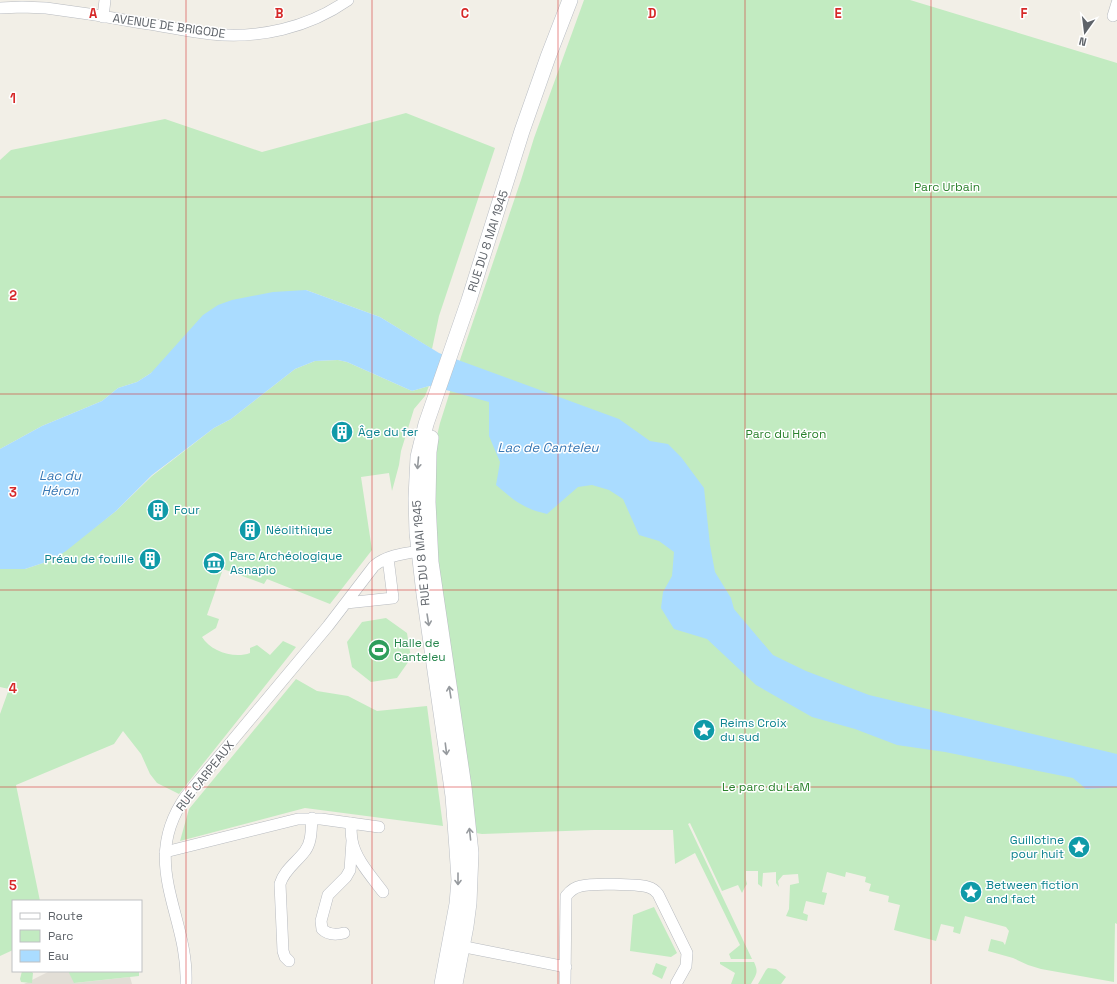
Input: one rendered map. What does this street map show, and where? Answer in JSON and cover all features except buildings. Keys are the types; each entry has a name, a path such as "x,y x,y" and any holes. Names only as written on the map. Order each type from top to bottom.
{"main road":[{"name":"RUE DU 8 MAI 1945","path":"456,349 522,131 570,0"},
{"name":"RUE DU 8 MAI 1945","path":"455,984 458,892 455,817 424,550 416,509 418,457 423,434 438,400 488,264 528,136 578,0"},
{"name":"RUE DU 8 MAI 1945","path":"442,984 456,945"}],"street":[{"name":"AVENUE DE BRIGODE","path":"103,17 105,0"},
{"name":"AVENUE DE BRIGODE","path":"0,8 34,7 207,34 248,35 281,30 300,25 332,10 348,0"},
{"path":"1113,16 1117,3"},
{"name":"RUE CARPEAUX","path":"186,984 185,955 168,888 165,869 165,852 172,819 186,796 346,603 374,566 378,562 388,558 424,550"},
{"path":"346,603 393,598 388,558"},
{"path":"288,961 283,951 280,884 283,877 307,848 310,839 312,818"},
{"path":"165,852 298,819 312,818 379,828"},
{"path":"344,933 327,933 322,929 321,921 328,895 349,873 351,865 352,841 351,824"},
{"path":"352,841 364,866 383,892"},
{"path":"565,984 566,896 569,892 579,886 585,885 644,886 654,889 658,894 687,953 686,966 676,984"},
{"path":"456,945 566,967"}],"shaded area":[{"path":"48,972 69,972 75,983 130,977 132,984 24,984"}],"green space":[{"name":"Parc du Héron","path":"584,0 910,0 1117,63 1117,924 1115,923 1114,982 1041,969 1013,958 988,951 991,939 1003,942 1005,945 1009,931 1006,927 965,916 960,934 953,932 954,927 941,924 936,941 894,930 900,905 888,902 889,896 869,891 871,884 865,882 866,877 846,872 845,877 827,872 822,892 827,893 824,905 806,901 803,913 808,915 807,921 786,916 789,909 790,885 799,883 798,874 783,875 778,881 779,887 776,883 776,872 763,873 762,887 758,884 758,871 746,871 747,884 742,893 738,885 722,891 690,823 688,824 752,959 731,959 729,954 740,945 695,853 675,864 673,830 594,830 476,833 458,694 435,551 435,444 440,423 461,357 534,138"},
{"path":"406,113 495,148 439,316 432,349 380,317 306,290 151,373 137,382 118,388 102,401 42,426 0,449 0,160 11,150 165,119 262,152"},
{"path":"338,360 347,362 412,391 429,386 425,396 414,409 401,451 392,491 389,473 361,477 372,550 330,604 267,579 264,584 223,569 207,615 219,619 216,628 202,637 206,642 216,650 237,655 250,653 250,648 257,645 270,655 283,641 296,647 179,794 157,783 150,774 141,754 123,731 114,744 16,785 40,900 12,900 12,950 0,956 0,714 9,689 0,687 0,569 25,569 52,560 116,511 152,476 214,428 231,419 295,369 315,361"},
{"name":"Halle de Canteleu","path":"386,618 407,633 411,658 397,678 371,682 352,667 347,642 362,622"},
{"path":"296,679 317,691 348,696 377,711 427,706 443,826 305,808 180,841 189,809"},
{"path":"654,907 677,953 671,957 630,951 633,915"},
{"path":"720,962 754,962 757,971 751,984 731,984 735,973 720,964"},
{"path":"656,963 667,967 662,979 652,974"},
{"path":"768,968 776,969 786,977 781,984 758,984"},
{"path":"22,972 33,973 32,983 21,982 20,979"},
{"path":"68,972 139,972 139,976 74,983"}],"water":[{"path":"306,290 380,317 439,353 619,419 650,441 668,444 681,457 704,488 710,545 715,572 731,598 734,609 773,655 806,671 869,695 1117,754 1117,787 1086,789 1073,778 945,752 897,745 855,729 812,717 756,685 707,639 674,629 661,608 663,592 672,576 674,552 659,541 639,535 623,499 609,490 592,485 578,487 547,514 531,509 514,500 496,485 500,462 489,436 489,402 429,386 412,391 347,362 338,360 315,361 295,369 231,419 214,428 152,475 116,511 66,551 52,560 25,569 0,569 0,449 42,426 102,401 118,388 137,382 151,373 203,315 218,305 232,300 273,292"}],"place":[{"name":"Âge du fer","path":"342,432"},
{"name":"Four","path":"158,510"},
{"name":"Néolithique","path":"250,530"},
{"name":"Préau de fouille","path":"150,559"},
{"name":"Parc Archéologique Asnapio","path":"214,563"},
{"name":"Halle de Canteleu","path":"379,650"},
{"name":"Reims Croix du sud","path":"704,730"},
{"name":"Guillotine pour huit","path":"1079,847"},
{"name":"Between fiction and fact","path":"971,892"}],"park label":[{"name":"Parc Urbain","path":"947,187"},
{"name":"Le parc du LaM","path":"766,787"}],"water label":[{"name":"Lac de Canteleu","path":"548,447"},
{"name":"Lac du Héron","path":"60,482"}]}
